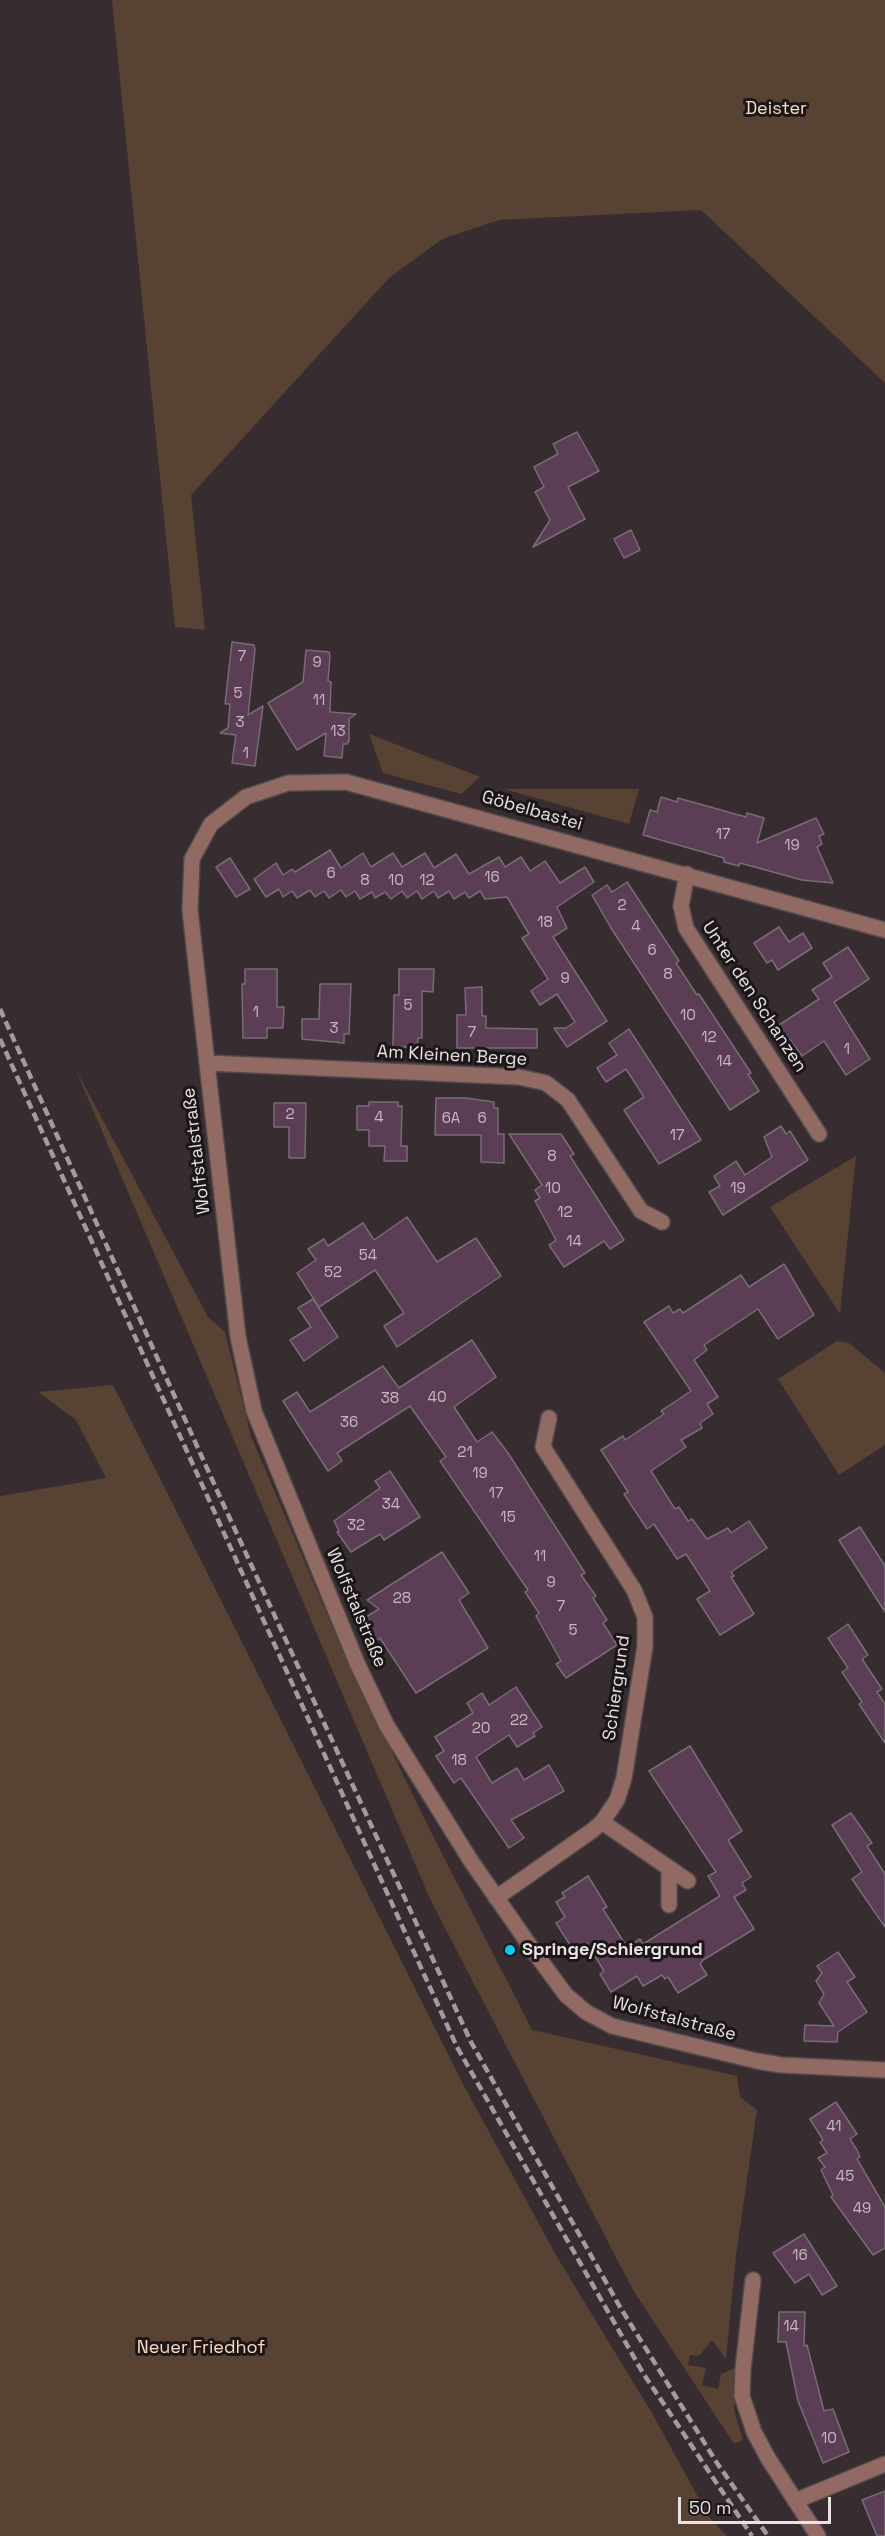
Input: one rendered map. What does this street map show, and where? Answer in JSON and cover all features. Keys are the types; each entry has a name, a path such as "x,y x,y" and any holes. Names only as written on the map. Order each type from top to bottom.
{"street":[{"name":"Göbelbastei","path":"192,859 211,824 246,797 288,783 346,782 885,930"},
{"name":"Wolfstalstraße","path":"192,859 190,910 207,1063 238,1337 254,1411 357,1663 387,1726 496,1898 566,1995 599,2020 627,2030 757,2061 781,2065 885,2070"},
{"name":"Unter den Schanzen","path":"687,874 681,906 686,928 819,1134"},
{"name":"Am Kleinen Berge","path":"207,1063 519,1077 546,1083 568,1100 641,1211 662,1222"},
{"name":"Schiergrund","path":"496,1898 602,1822 617,1800 624,1778 645,1646 645,1617 634,1590 543,1447 549,1418"},
{"path":"602,1822 688,1881"},
{"path":"669,1868 669,1905"},
{"path":"753,2280 742,2396 754,2432 818,2536"},
{"path":"795,2501 885,2463"}],"green space":[{"name":"Deister","path":"112,0 885,0 885,383 701,210 499,220 442,239 389,278 191,495 205,630 175,627"},
{"path":"369,734 480,777 461,794 383,773"},
{"path":"504,789 639,789 629,824"},
{"path":"75,1068 208,1317 225,1332 251,1436 338,1640 424,1818 532,2030 737,2076 740,2097 757,2110 736,2256 726,2359 712,2340 699,2356 690,2355 688,2365 706,2368 702,2385 718,2389 721,2374 737,2367 734,2410 743,2440 734,2444 633,2290 431,1901"},
{"path":"856,1156 840,1314 770,1207"},
{"path":"837,1341 849,1343 885,1373 885,1445 839,1475 778,1379"},
{"name":"Neuer Friedhof","path":"113,1385 463,2084 557,2257 652,2413 709,2517 727,2536 0,2536 0,1496 106,1478 76,1420 38,1392"}],"building":[{"path":"577,432 599,471 568,487 585,519 533,547 550,520 535,492 544,487 534,467 558,454 553,444"},
{"path":"631,530 640,550 624,558 614,539"},
{"path":"232,642 254,645 255,650 248,715 263,706 255,766 232,763 236,735 220,733 228,728 230,704 225,704"},
{"path":"306,650 329,652 330,712 356,714 349,719 349,741 343,744 342,758 324,756 326,733 297,750 268,703 303,682"},
{"path":"661,797 677,802 678,798 746,817 747,813 764,818 757,843 816,818 824,834 819,836 822,844 817,847 833,883 802,880 740,863 739,866 724,862 724,858 643,835 650,810 657,812"},
{"path":"330,850 341,868 363,853 371,867 393,853 402,867 425,853 434,868 456,854 469,874 499,857 505,867 521,857 530,871 545,861 560,883 585,867 594,882 557,907 567,928 553,937 607,1021 567,1047 554,1028 566,1028 575,1022 557,994 540,1005 531,991 548,979 522,938 529,934 507,897 485,899 480,891 469,898 465,892 454,899 449,891 438,898 434,891 422,899 417,891 407,898 402,891 391,899 385,892 375,898 372,892 360,899 355,891 346,897 341,890 329,898 324,891 315,897 310,890 297,898 292,891 283,897 279,889 266,897 254,879 276,863 283,875 292,869 295,872"},
{"path":"230,858 250,889 236,897 216,867"},
{"path":"627,882 679,961 676,963 751,1073 748,1074 759,1091 730,1110 611,928 592,895 607,885 612,892"},
{"path":"779,927 789,942 803,933 812,948 778,970 772,960 767,963 754,943"},
{"path":"848,947 869,979 834,1002 870,1059 846,1075 824,1041 802,1056 779,1025 819,999 812,990 832,977 823,963"},
{"path":"245,969 277,969 277,1007 284,1007 283,1028 267,1028 267,1038 243,1038 242,984 245,984"},
{"path":"399,969 434,969 433,992 422,991 422,1038 418,1038 417,1047 393,1047 394,995 399,995"},
{"path":"320,984 351,984 349,1034 344,1034 344,1043 302,1039 302,1019 319,1019"},
{"path":"482,987 482,1016 486,1016 486,1028 537,1029 537,1048 457,1048 457,1015 466,1015 465,988"},
{"path":"629,1029 701,1140 659,1164 624,1110 644,1097 626,1069 606,1082 597,1068 617,1055 609,1043"},
{"path":"436,1098 466,1098 494,1102 494,1108 498,1108 498,1134 504,1134 504,1163 481,1162 481,1135 435,1135"},
{"path":"369,1102 398,1102 398,1106 402,1106 401,1146 407,1146 407,1161 384,1161 385,1146 369,1146 369,1130 357,1130 357,1106 369,1106"},
{"path":"274,1103 306,1103 305,1158 289,1158 289,1127 274,1127"},
{"path":"781,1126 786,1134 790,1131 808,1160 723,1215 709,1192 720,1186 714,1176 736,1161 745,1175 772,1157 764,1137"},
{"path":"509,1134 561,1134 574,1154 570,1156 624,1240 610,1249 604,1241 564,1267 549,1245 556,1240 535,1201 540,1198 535,1190 542,1185"},
{"path":"407,1217 437,1262 476,1238 501,1276 397,1347 384,1326 404,1313 375,1270 319,1307 297,1273 316,1260 308,1249 324,1239 328,1246 363,1223 374,1240"},
{"path":"784,1264 814,1315 778,1339 758,1309 704,1345 707,1350 694,1360 718,1397 707,1404 713,1414 700,1423 702,1428 681,1440 686,1447 651,1471 675,1509 679,1507 688,1521 692,1519 707,1539 728,1528 731,1533 749,1521 767,1548 731,1572 734,1576 731,1577 754,1614 720,1635 697,1599 710,1591 686,1554 677,1559 654,1524 647,1529 624,1494 628,1492 601,1450 623,1436 625,1440 664,1414 661,1411 691,1391 644,1322 669,1306 673,1313 680,1309 683,1313 741,1275 749,1287"},
{"path":"313,1299 338,1337 304,1361 290,1340 311,1327 298,1308"},
{"path":"472,1340 496,1377 454,1407 477,1442 492,1432 508,1453 585,1573 581,1575 596,1596 593,1598 607,1620 603,1623 617,1645 566,1678 556,1664 561,1661 536,1616 539,1613 525,1592 528,1590 440,1461 446,1457 410,1406 337,1453 342,1461 328,1471 283,1401 297,1392 310,1412 383,1366 399,1388"},
{"path":"390,1471 420,1517 384,1540 380,1534 351,1552 337,1532 339,1531 334,1521 380,1488 375,1481"},
{"path":"860,1527 885,1566 885,1612 839,1540"},
{"path":"442,1552 469,1593 459,1600 488,1648 416,1693 380,1638 377,1640 363,1619 379,1609 367,1600"},
{"path":"848,1624 868,1655 862,1659 882,1689 877,1692 885,1704 885,1743 859,1704 862,1702 842,1672 848,1668 828,1638"},
{"path":"516,1687 542,1727 533,1733 535,1736 517,1747 509,1735 476,1757 492,1783 517,1768 524,1780 549,1765 564,1791 511,1820 524,1838 509,1848 461,1778 454,1783 436,1756 444,1751 435,1737 473,1713 467,1703 482,1693 489,1705"},
{"path":"690,1746 742,1831 728,1840 751,1877 742,1883 746,1890 734,1897 754,1929 703,1960 700,1964 707,1975 678,1993 668,1977 665,1979 662,1975 643,1986 637,1976 611,1992 600,1974 604,1971 587,1943 574,1951 556,1923 565,1917 556,1902 565,1897 562,1893 588,1876 607,1907 603,1909 627,1947 640,1939 643,1944 720,1896 708,1876 716,1872 649,1771"},
{"path":"851,1813 872,1843 867,1846 885,1874 885,1927 852,1879 862,1872 832,1825"},
{"path":"838,1952 855,1977 847,1982 867,2012 838,2032 837,2042 804,2041 805,2025 834,2026 819,2003 824,1994 816,1981 822,1973 817,1966"},
{"path":"836,2102 857,2134 850,2139 860,2157 857,2159 885,2207 885,2248 873,2255 831,2197 833,2195 821,2170 825,2167 818,2158 827,2153 820,2142 823,2140 810,2119"},
{"path":"804,2234 837,2286 822,2295 809,2274 795,2283 773,2253"},
{"path":"779,2312 805,2312 804,2346 807,2345 824,2411 833,2409 849,2452 823,2463 798,2401 786,2342 778,2342"},
{"path":"885,2491 885,2536 877,2536 862,2500"}],"railway":[{"path":"0,1009 220,1497 471,2042 620,2307 717,2463 768,2536"},
{"path":"0,1039 457,2047 643,2373 752,2536"}],"place":[{"name":"Springe/Schiergrund","path":"510,1950"}]}
